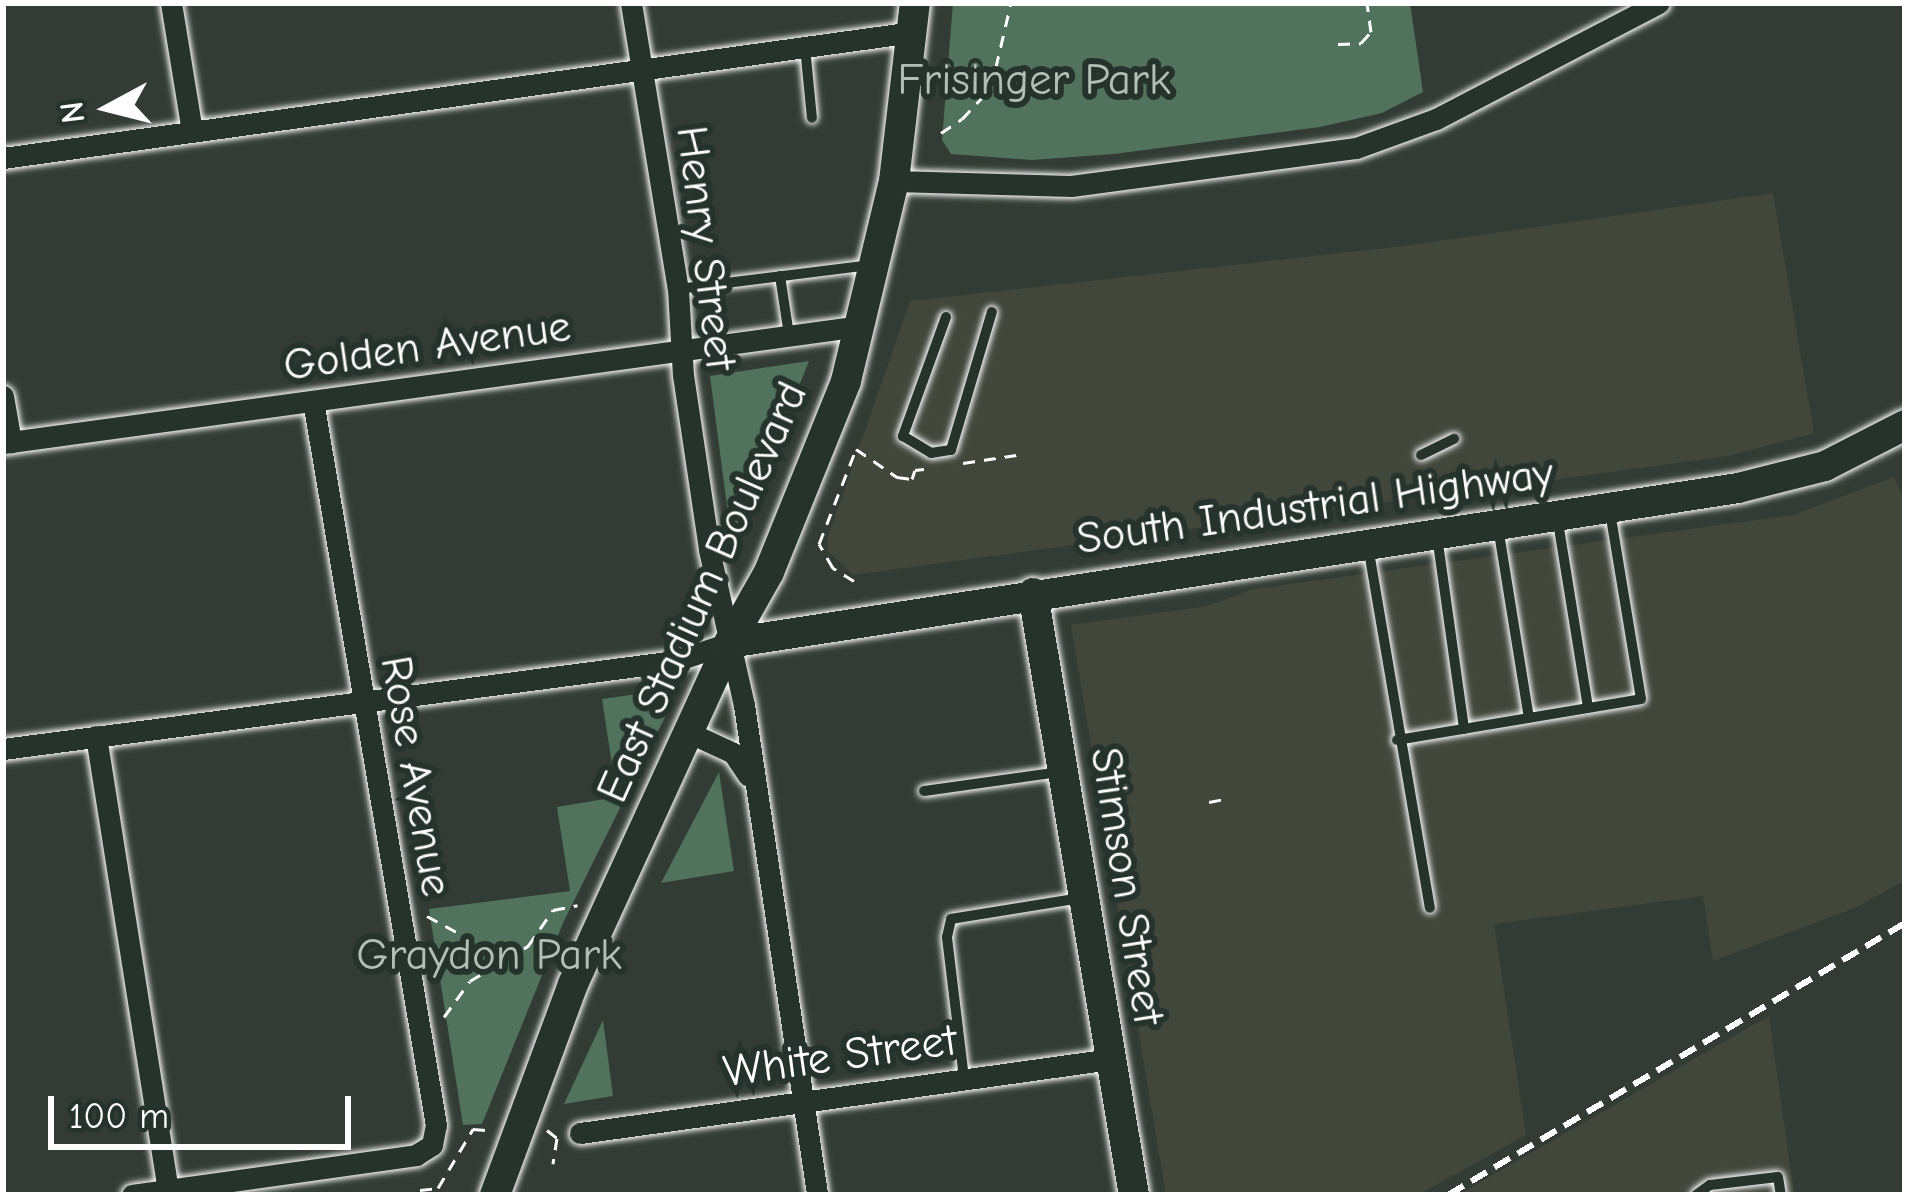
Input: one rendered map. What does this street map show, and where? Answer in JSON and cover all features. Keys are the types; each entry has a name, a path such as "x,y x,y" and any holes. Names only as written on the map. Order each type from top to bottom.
{"street":[{"path":"171,3 192,131"},
{"name":"Henry Street","path":"631,3 679,289 682,350 709,550 730,644 818,1195"},
{"path":"894,181 1071,186 1355,148 1436,119 1658,3"},
{"path":"3,158 805,44 914,17"},
{"name":"East Stadium Boulevard","path":"495,1195 573,984 808,484 861,326 875,265 894,181 914,17"},
{"name":"Golden Avenue","path":"7,442 861,326"},
{"path":"3,396 7,442"},
{"name":"Rose Avenue","path":"168,1190 416,1155 431,1145 436,1125 314,401"},
{"name":"South Industrial Highway","path":"730,644 1033,592 1610,508 1799,473 1905,425"},
{"name":"Stimson Street","path":"1033,592 1133,1195"},
{"path":"3,749 675,661 730,644"},
{"path":"690,733 734,753 753,787"},
{"path":"96,736 168,1190 132,1195"},
{"name":"White Street","path":"580,1133 1111,1059"}],"lane":[{"path":"805,44 812,118"},
{"path":"679,289 875,265"},
{"path":"780,276 789,334"},
{"path":"946,317 903,436 931,453 951,450 992,312"},
{"path":"1421,455 1454,439"},
{"path":"1397,740 1641,699 1610,508"},
{"path":"1557,515 1588,708"},
{"path":"1498,524 1528,718"},
{"path":"1436,533 1465,729"},
{"path":"1367,543 1397,740 1430,908"},
{"path":"924,790 1062,771"},
{"path":"964,1078 947,937 951,919 1084,897"},
{"path":"1696,1195 1778,1177 1780,1195"}],"path":[{"path":"940,133 962,119 991,88 1011,3"},
{"path":"1338,44 1361,43 1371,32 1367,3"},
{"path":"854,581 833,568 819,544 856,449 897,476 911,475 912,479 915,470 938,467"},
{"path":"961,463 1016,455"},
{"path":"1209,802 1224,799"},
{"path":"444,1017 470,981 528,946 553,910 578,905"},
{"path":"427,916 484,951 508,957"},
{"path":"420,1190 438,1188 472,1129 486,1130"},
{"path":"547,1130 557,1138 554,1164"}],"shaded area":[{"path":"1773,193 1814,433 1728,456 853,575 828,551 827,540 910,301 1404,246"},
{"path":"1894,477 1905,501 1905,880 1857,907 1713,961 1703,896 1494,924 1526,1135 1418,1195 1166,1195 1071,625 1208,606 1253,589 1793,515"},
{"path":"1769,1016 1794,1195 1458,1195"}],"green space":[{"name":"Frisinger Park","path":"953,3 1410,3 1423,92 1382,113 1320,127 1032,160 951,154 942,140"},
{"path":"809,361 733,552 710,376"},
{"name":"Graydon Park","path":"673,689 670,707 563,923 482,1124 463,1125 429,909 570,891 557,807 617,797 602,699"},
{"name":"Graydon Park","path":"719,772 734,871 661,883"},
{"name":"Graydon Park","path":"603,1020 613,1096 564,1104"}],"railway":[{"path":"1448,1195 1905,923"}]}
